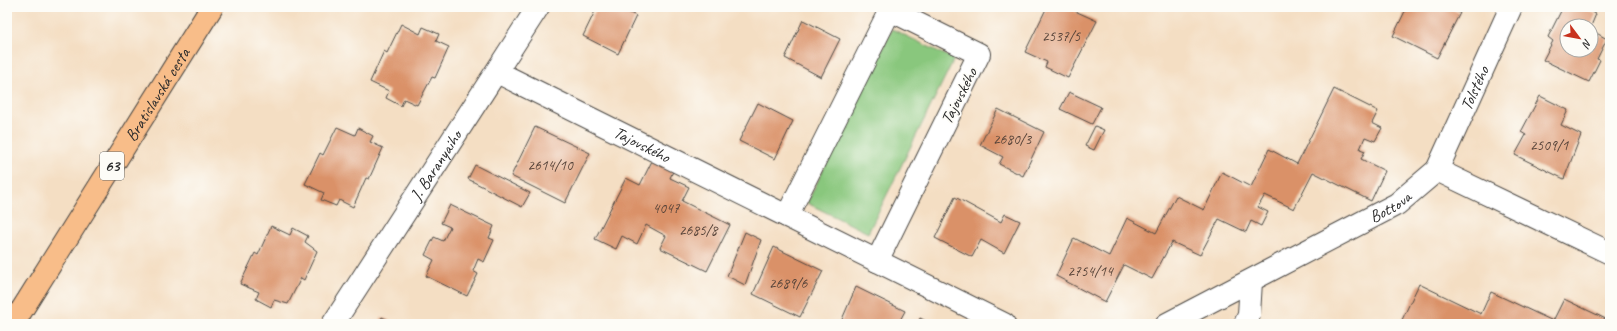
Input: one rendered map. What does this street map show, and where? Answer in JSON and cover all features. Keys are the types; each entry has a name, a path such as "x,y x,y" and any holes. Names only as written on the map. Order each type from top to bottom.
{"main road":[{"name":"Bratislavská cesta","path":"13,324 212,7"}],"street":[{"name":"J. Baranyaiho","path":"333,324 538,7"},
{"name":"Tolstého","path":"1437,170 1511,7"},
{"name":"Tajovského","path":"787,216 890,10 979,54 876,260"},
{"name":"Tajovského","path":"497,72 1004,324"},
{"path":"1437,170 1610,253"},
{"name":"Bottova","path":"1167,324 1397,204 1437,170"},
{"path":"1245,324 1249,315 1251,281"}],"green space":[{"path":"892,29 954,59 868,233 807,203"}],"building":[{"path":"597,7 618,7 636,16 618,54 583,36"},
{"path":"1047,7 1077,7 1075,11 1097,21 1068,78 1045,67 1047,62 1025,52"},
{"path":"1407,7 1448,7 1460,13 1437,58 1393,36"},
{"path":"1563,7 1582,7 1596,14 1594,18 1559,18 1559,58 1598,58 1600,60 1589,82 1543,60 1553,41 1548,37"},
{"path":"803,20 840,39 821,77 785,58"},
{"path":"401,24 420,34 423,27 439,34 436,41 449,47 435,78 432,77 417,105 404,99 401,106 386,98 389,91 370,82 384,51 387,53"},
{"path":"1599,34 1607,39 1599,55"},
{"path":"1334,89 1378,111 1372,123 1382,128 1375,141 1365,137 1360,149 1365,151 1361,159 1385,171 1371,201 1313,172 1294,209 1265,195 1258,207 1268,212 1261,226 1251,221 1246,232 1219,219 1200,255 1172,242 1152,279 1124,265 1105,302 1056,276 1074,238 1109,256 1127,218 1156,233 1176,196 1204,210 1222,172 1251,187 1269,149 1297,164"},
{"path":"1069,92 1101,107 1092,124 1060,109"},
{"path":"1540,96 1568,110 1561,125 1581,135 1564,179 1515,155 1526,135 1521,132"},
{"path":"758,103 793,121 775,159 739,141"},
{"path":"998,109 1044,132 1023,176 999,164 1003,157 980,145"},
{"path":"1095,126 1104,130 1094,150 1085,146"},
{"path":"337,127 355,135 358,128 373,136 370,142 383,148 369,179 366,178 353,207 339,200 336,206 321,200 324,193 305,184 320,153 323,155"},
{"path":"535,127 590,153 565,203 511,176"},
{"path":"653,159 674,169 670,178 689,187 682,201 730,225 707,271 660,248 666,236 646,225 637,244 622,236 616,249 595,239 626,178 640,185"},
{"path":"475,165 530,193 522,207 468,179"},
{"path":"955,197 1001,222 1005,214 1020,221 1004,253 981,240 972,257 935,238"},
{"path":"450,205 494,226 489,238 494,240 484,262 478,259 473,271 478,274 467,296 426,276 434,260 425,255 434,237 443,241 450,227 441,223"},
{"path":"271,226 290,235 293,228 308,236 305,242 317,251 304,280 301,278 288,304 274,300 271,307 256,299 259,292 240,284 255,253 258,255"},
{"path":"745,232 761,240 745,285 727,276"},
{"path":"774,247 823,271 800,317 753,294"},
{"path":"1419,284 1481,314 1491,292 1553,321 1564,299 1610,321 1610,324 1405,324 1401,322"},
{"path":"856,287 905,311 898,324 840,324"},
{"path":"382,317 396,324 379,324"},
{"path":"920,318 932,324 918,324"}]}
